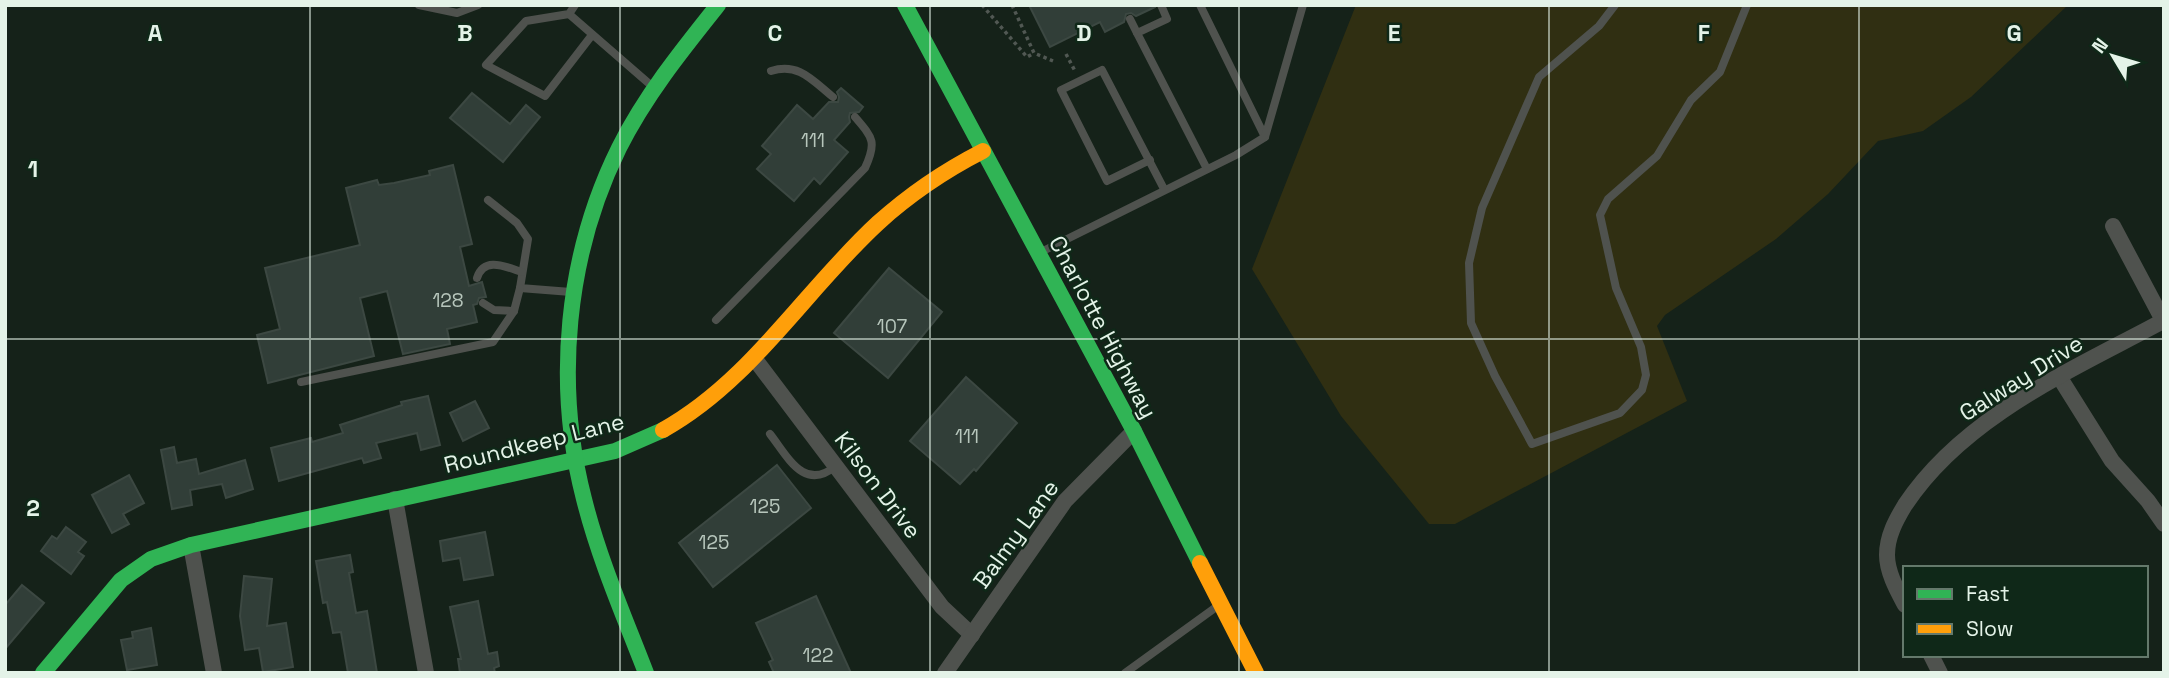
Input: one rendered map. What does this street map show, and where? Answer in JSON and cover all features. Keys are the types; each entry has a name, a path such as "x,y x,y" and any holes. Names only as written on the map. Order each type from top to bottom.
{"main road":[{"path":"646,673 599,551 575,460 566,372 569,320 587,233 610,168 643,107 688,42 718,5"},
{"name":"Charlotte Highway","path":"905,5 1134,430 1256,673"},
{"name":"Roundkeep Lane","path":"43,673 121,580 151,559 191,545 615,451 656,434 698,407 754,358 873,228 906,198 936,176 983,151"}],"street":[{"path":"2113,226 2163,321"},
{"name":"Galway Drive","path":"1903,600 1893,582 1887,555 1893,524 1917,487 1961,442 1989,421 2060,377 2163,321"},
{"name":"Kilson Drive","path":"754,358 942,607 972,635"},
{"path":"2060,377 2112,461 2148,501 2164,524"},
{"name":"Balmy Lane","path":"945,673 1065,501 1134,430"},
{"path":"395,499 426,673"},
{"path":"191,545 214,673"},
{"path":"1932,657 1940,673"}],"lane":[{"path":"419,5 457,13 478,5"},
{"path":"575,5 569,14 526,21 486,65 545,96 592,35"},
{"path":"1137,33 1167,19 1161,5"},
{"path":"1200,5 1265,137"},
{"path":"1038,253 1207,169 1265,137 1303,5"},
{"path":"1615,5 1599,26 1539,77 1482,208 1469,263 1471,323 1495,376 1532,444 1620,413 1642,390 1646,375 1641,347 1616,288 1600,215 1608,199 1657,156 1691,100 1720,72 1747,5"},
{"path":"569,14 656,89"},
{"path":"1130,19 1207,169"},
{"path":"771,72 783,68 804,73 833,97"},
{"path":"1150,160 1107,181 1061,90 1102,70 1150,160 1164,189"},
{"path":"716,320 865,168 873,144 871,136 855,117"},
{"path":"300,382 492,342 514,311 528,239 517,223 488,200"},
{"path":"477,278 480,269 485,265 494,264 522,272"},
{"path":"520,288 574,292"},
{"path":"483,303 494,310 514,311"},
{"path":"770,433 803,473 814,477 825,475 836,466"},
{"path":"1125,673 1222,603"}],"path":[{"path":"982,5 1027,57 1034,53"},
{"path":"1012,5 1034,53 1053,61"},
{"path":"1066,54 1080,80"}],"shaded area":[{"path":"1356,5 2068,5 1971,97 1923,131 1878,141 1828,194 1776,239 1665,315 1657,326 1687,401 1455,524 1429,524 1341,416 1252,269"}],"building":[{"path":"1029,5 1155,7 1136,16 1126,14 1124,22 1105,32 1100,22 1050,47"},
{"path":"841,88 863,107 859,112 850,113 850,122 834,140 848,152 820,184 814,178 794,201 757,169 771,154 762,146 797,105 813,119 829,102 838,102 837,92"},
{"path":"472,93 510,124 526,105 540,117 503,162 450,118"},
{"path":"453,165 472,244 460,247 469,286 482,282 486,297 479,298 477,304 473,305 477,322 447,329 450,344 403,354 387,291 360,298 374,356 268,383 257,335 280,329 265,268 360,245 346,188 377,180 379,185 394,183 430,175 429,171"},
{"path":"889,268 942,312 888,378 834,333"},
{"path":"966,377 1017,423 976,471 974,469 960,484 910,441"},
{"path":"428,396 440,445 421,450 417,433 376,443 381,458 364,463 362,458 279,481 271,448 311,438 312,442 343,433 340,425 402,405 401,402"},
{"path":"475,401 489,428 463,441 450,413"},
{"path":"174,447 177,463 196,459 199,474 245,460 253,489 226,498 222,484 190,490 192,505 172,509 161,450"},
{"path":"777,465 811,508 713,587 679,543"},
{"path":"129,475 144,503 123,514 129,524 112,533 92,495"},
{"path":"66,527 86,542 78,552 84,556 71,574 41,551 52,536 57,539"},
{"path":"485,532 493,575 464,580 460,558 443,561 440,541"},
{"path":"350,555 353,572 349,573 356,613 367,611 377,673 348,673 341,632 333,633 327,602 323,603 316,561"},
{"path":"244,576 272,579 267,626 286,623 293,667 263,672 259,648 245,650 240,616"},
{"path":"22,585 44,603 5,649 5,605"},
{"path":"816,596 851,673 774,673 769,662 773,660 756,623"},
{"path":"478,601 488,654 497,652 499,666 494,668 495,673 460,673 458,659 461,659 450,607"},
{"path":"151,628 157,665 127,670 121,640 133,638 132,632"}],"traffic: fast":[{"path":"646,673 604,565 584,499 569,411 570,320 587,232 601,189 619,148 652,92 718,5"},
{"path":"905,5 1134,431 1200,563"},
{"path":"43,673 121,580 151,559 191,545 615,451 663,430"}],"traffic: slow":[{"path":"663,430 695,410 750,361 851,249 890,212 928,184 983,151"},
{"path":"1200,563 1256,673"}]}
